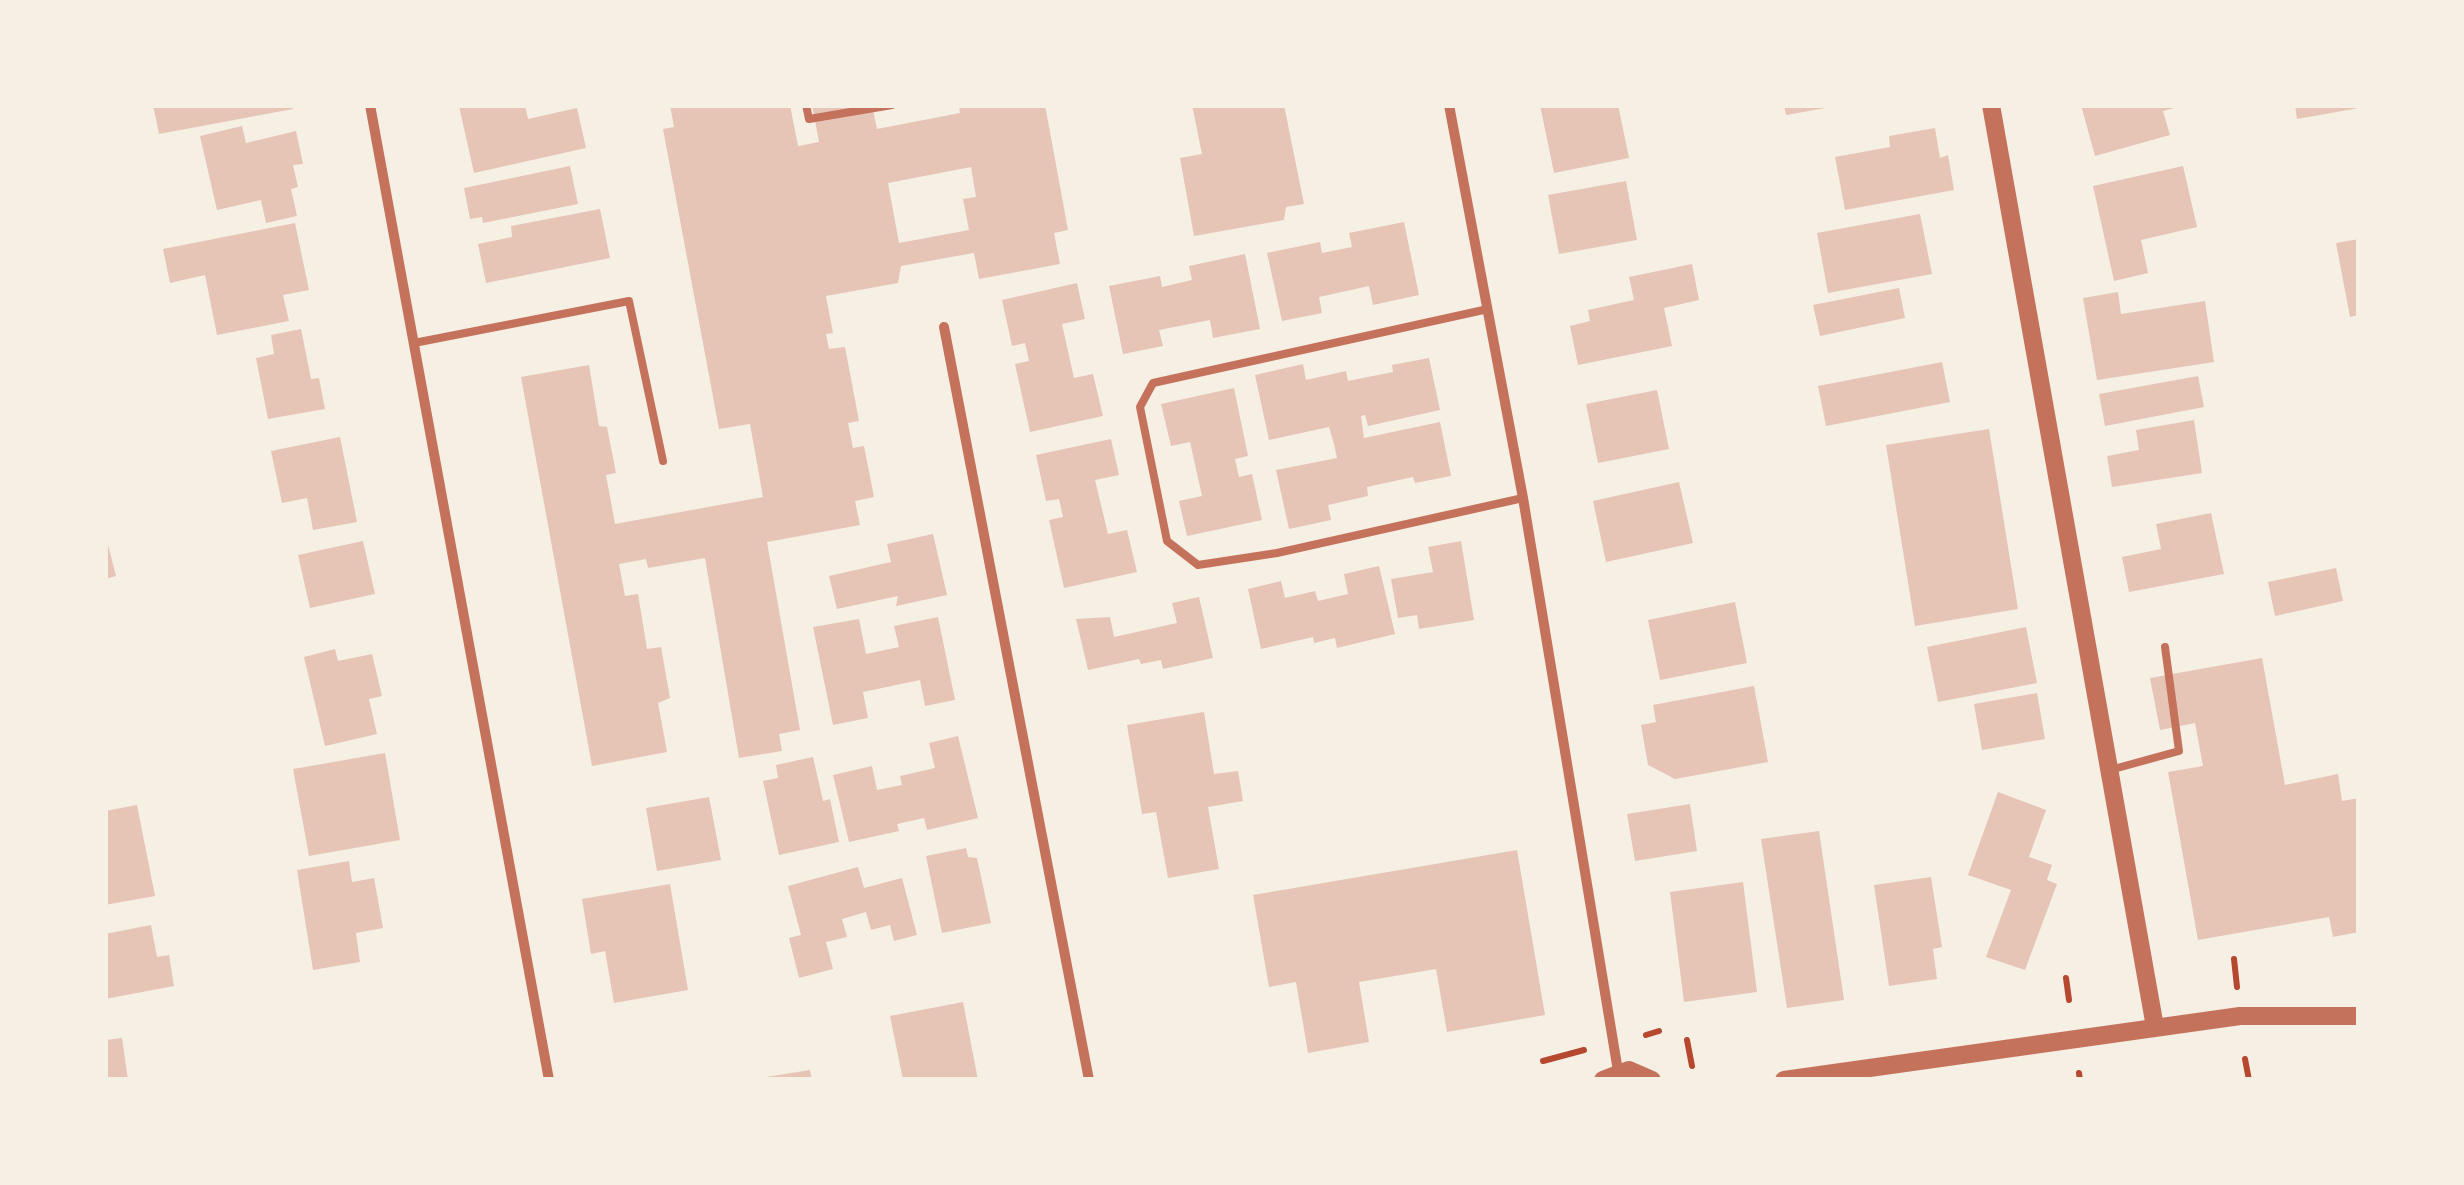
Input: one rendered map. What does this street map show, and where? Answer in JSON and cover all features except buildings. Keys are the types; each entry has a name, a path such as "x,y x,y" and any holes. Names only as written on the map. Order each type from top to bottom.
{"street":[{"path":"370,105 549,1080"},
{"path":"1449,105 1523,498 1611,1076 1640,1073 1652,1080"},
{"path":"1992,105 2155,1027"},
{"path":"944,328 1089,1080"},
{"path":"1784,1080 2240,1016 2359,1016"}],"lane":[{"path":"806,105 808,119 892,105"},
{"path":"414,342 628,301 663,462"},
{"path":"1488,309 1152,382 1140,407 1167,541 1198,564 1277,552 1523,498"},
{"path":"2110,770 2178,750 2165,647"}],"path":[{"path":"2234,958 2237,987"},
{"path":"2066,978 2069,1000"},
{"path":"1646,1034 1658,1032"},
{"path":"1687,1040 1692,1066"},
{"path":"1542,1061 1584,1050"},
{"path":"2245,1059 2249,1080"}]}
